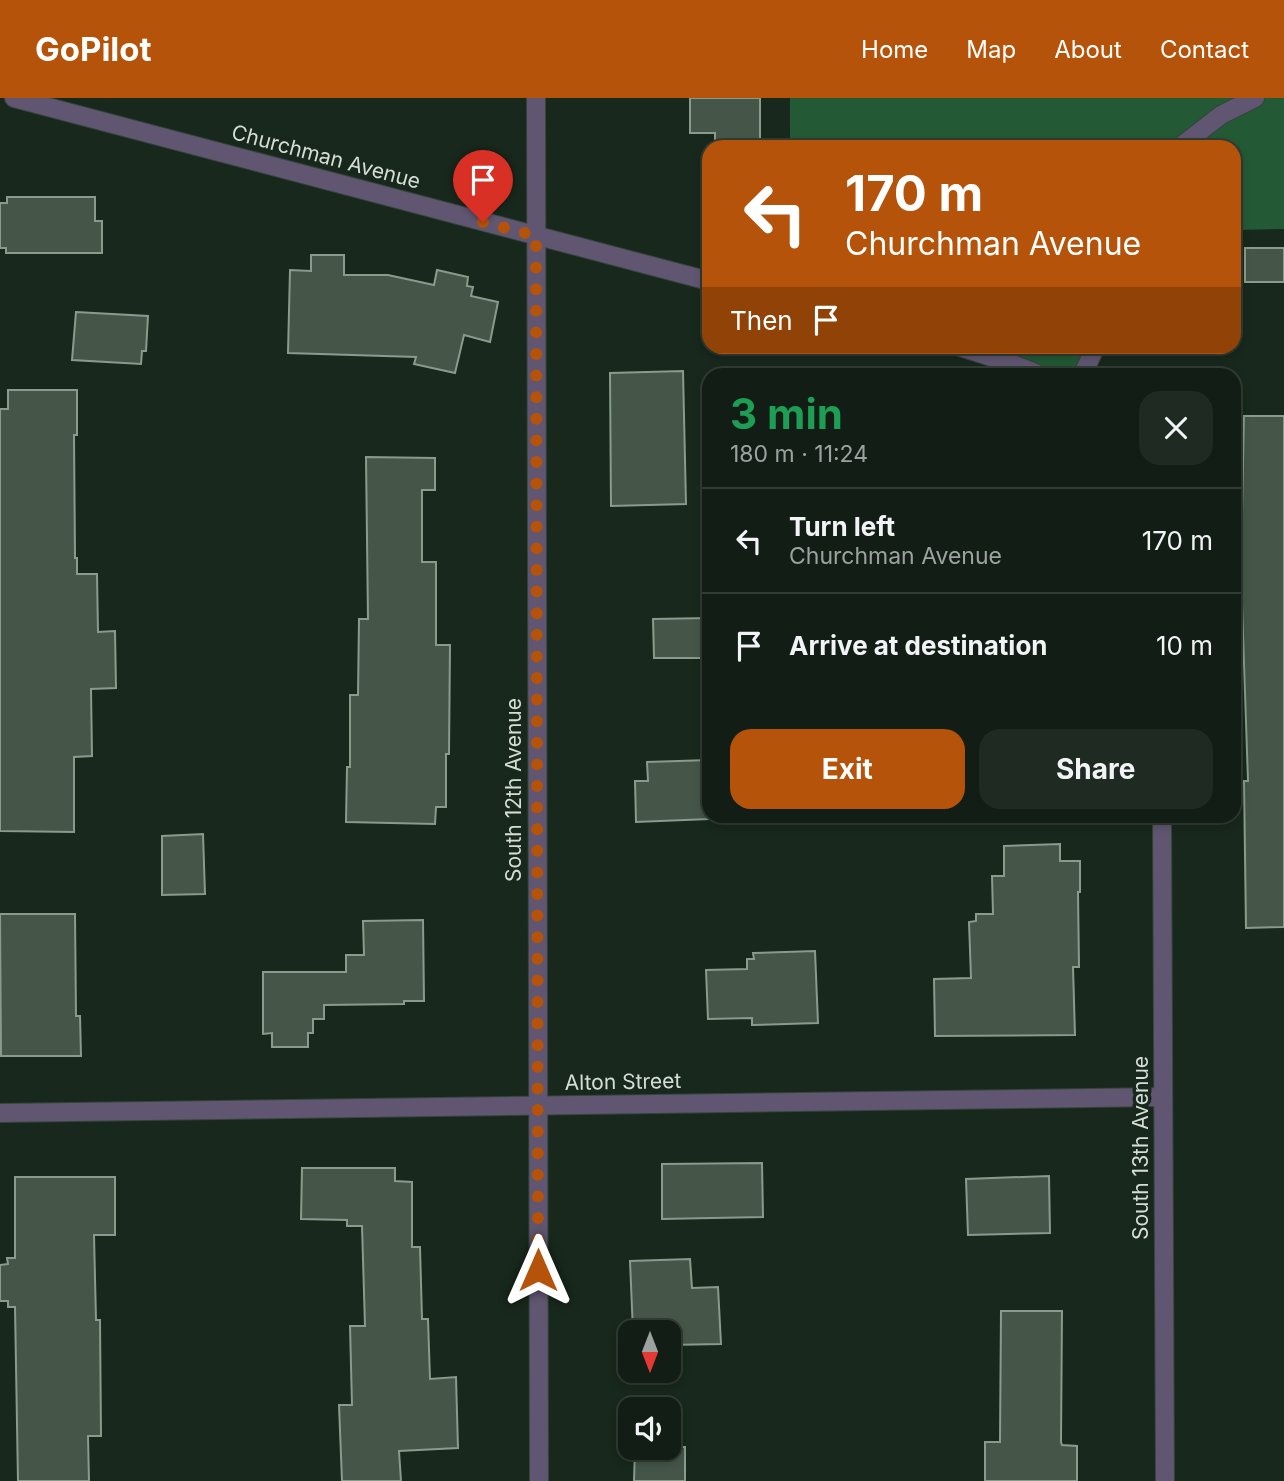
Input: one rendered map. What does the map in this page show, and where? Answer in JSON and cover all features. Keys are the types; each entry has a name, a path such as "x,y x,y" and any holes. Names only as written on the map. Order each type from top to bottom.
{"street":[{"name":"Churchman Avenue","path":"14,98 702,279"},
{"name":"South 12th Avenue","path":"536,98 539,1481"},
{"path":"1189,140 1221,115 1255,98"},
{"path":"982,354 1022,368"},
{"name":"South 13th Avenue","path":"1162,823 1165,1481"},
{"name":"Alton Street","path":"0,1113 1163,1097"}],"green space":[{"path":"790,98 1284,98 1284,229 1241,230 1241,140 790,140"},
{"path":"978,354 1093,354 1086,368 1020,368"}],"building":[{"path":"690,98 760,98 760,140 715,140 715,133 690,133"},
{"path":"7,197 95,197 95,221 102,221 102,253 6,253 6,248 0,248 0,203 7,203"},
{"path":"1245,248 1284,248 1284,282 1245,282"},
{"path":"311,255 344,255 344,275 388,275 434,285 437,270 468,277 467,286 473,287 471,296 498,302 490,342 464,335 455,373 414,364 416,357 288,353 290,270 311,271"},
{"path":"76,312 148,316 146,351 142,351 141,364 72,360"},
{"path":"683,371 686,504 611,506 610,373"},
{"path":"8,390 77,390 77,435 74,435 77,574 97,574 98,632 115,631 116,688 91,689 92,756 74,757 74,832 0,831 0,409 8,409"},
{"path":"1244,416 1284,416 1284,927 1246,928 1244,781 1248,781 1241,574"},
{"path":"366,457 435,458 435,490 422,490 422,562 436,562 436,645 450,645 446,807 436,807 435,824 346,822 347,767 350,767 350,695 358,695 359,619 368,619"},
{"path":"702,618 702,658 654,658 653,619"},
{"path":"702,760 702,819 636,822 635,781 648,781 647,762"},
{"path":"203,834 205,894 162,895 162,836"},
{"path":"1060,844 1060,861 1080,861 1079,967 1073,967 1075,1035 935,1036 934,979 971,978 969,922 976,921 976,914 993,914 992,876 1004,876 1004,846"},
{"path":"0,914 75,914 76,1016 80,1016 81,1056 1,1056"},
{"path":"423,920 424,1001 404,1001 404,1004 324,1005 324,1019 313,1019 313,1033 308,1033 308,1047 272,1047 272,1033 263,1034 263,972 346,972 346,955 364,955 363,921"},
{"path":"815,951 818,1023 752,1025 752,1018 708,1019 706,970 747,969 747,959 754,959 753,953"},
{"path":"762,1163 763,1217 662,1219 662,1164"},
{"path":"302,1168 395,1168 395,1181 412,1182 412,1247 420,1247 422,1319 428,1319 430,1379 456,1377 458,1448 399,1451 401,1481 342,1481 339,1405 352,1405 350,1326 365,1326 362,1226 347,1226 347,1220 301,1219"},
{"path":"1049,1176 1050,1233 968,1235 966,1179"},
{"path":"15,1177 115,1177 115,1235 94,1235 96,1320 100,1320 101,1436 88,1436 89,1481 18,1481 15,1307 8,1307 8,1301 0,1301 0,1265 8,1264 7,1258 15,1258"},
{"path":"690,1259 692,1288 718,1287 721,1344 681,1345 681,1320 632,1320 630,1261"},
{"path":"1001,1311 1062,1311 1061,1442 1062,1445 1077,1446 1077,1481 985,1481 985,1442 1000,1442"},
{"path":"681,1447 685,1447 685,1481 634,1481 635,1460 681,1460"}],"route":[{"path":"483,222 536,236 538,1270"}]}
